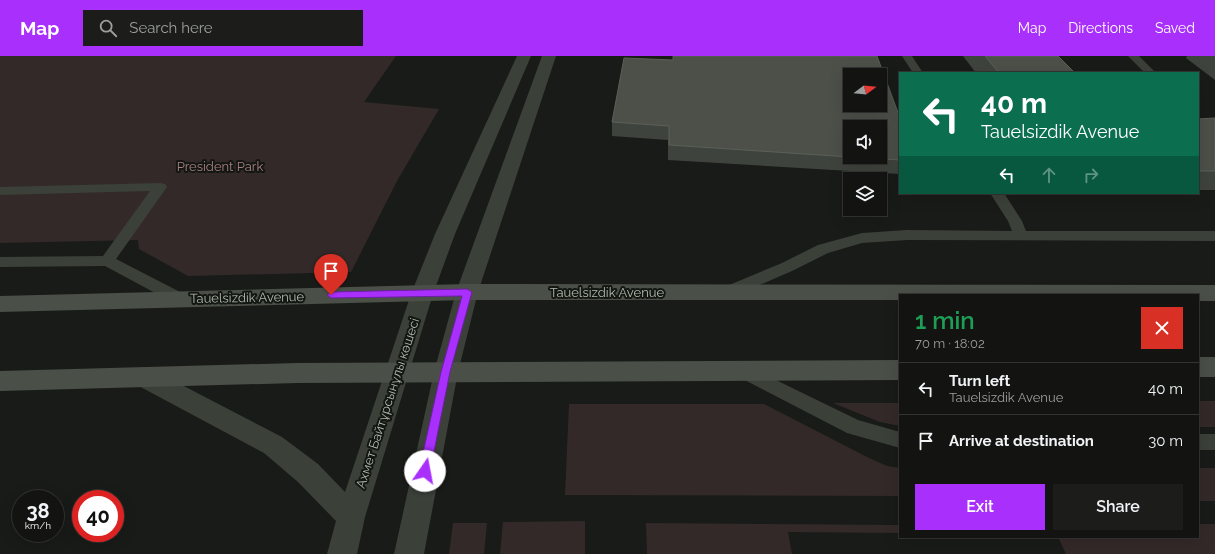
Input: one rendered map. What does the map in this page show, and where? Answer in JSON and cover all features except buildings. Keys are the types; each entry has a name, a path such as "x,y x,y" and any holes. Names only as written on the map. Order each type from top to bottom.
{"main road":[{"name":"Tauelsizdik Avenue","path":"0,304 178,298 467,292 1215,293"},
{"path":"1199,367 1215,367"},
{"path":"0,381 297,373 899,370"}],"street":[{"name":"Ахмет Байтұрсынұлы көшесі","path":"342,554 351,517 422,294 445,234 524,56"},
{"path":"409,554 446,372 467,292 549,56"},
{"path":"144,377 273,445 308,473 351,517"}],"lane":[{"path":"907,56 917,72"},
{"path":"1133,56 1151,72"},
{"path":"0,191 160,187 107,261"},
{"path":"998,194 1015,221 1021,235"},
{"path":"728,292 787,267 823,249 862,238 906,235 1215,236"},
{"path":"0,262 107,261 178,298"},
{"path":"743,371 854,427 899,440"},
{"path":"1199,442 1215,442"}],"green space":[{"name":"President Park","path":"0,56 396,56 364,102 439,109 397,181 351,272 188,276 139,249 138,240 0,243"},
{"path":"1199,401 1215,401 1215,427 1199,427"},
{"path":"833,403 899,403 899,426 880,422"},
{"path":"569,404 764,404 869,458 887,466 899,468 899,496 565,495"},
{"path":"1199,468 1215,468 1215,501 1199,501"},
{"path":"585,521 585,554 500,554 503,522"},
{"path":"453,523 487,523 484,554 449,554"},
{"path":"646,523 899,525 899,533 788,532 792,554 647,554"},
{"path":"1199,524 1215,524 1215,554 1066,554 1058,538 1199,538"}],"route":[{"path":"331,295 467,292 446,372 425,471"}]}
